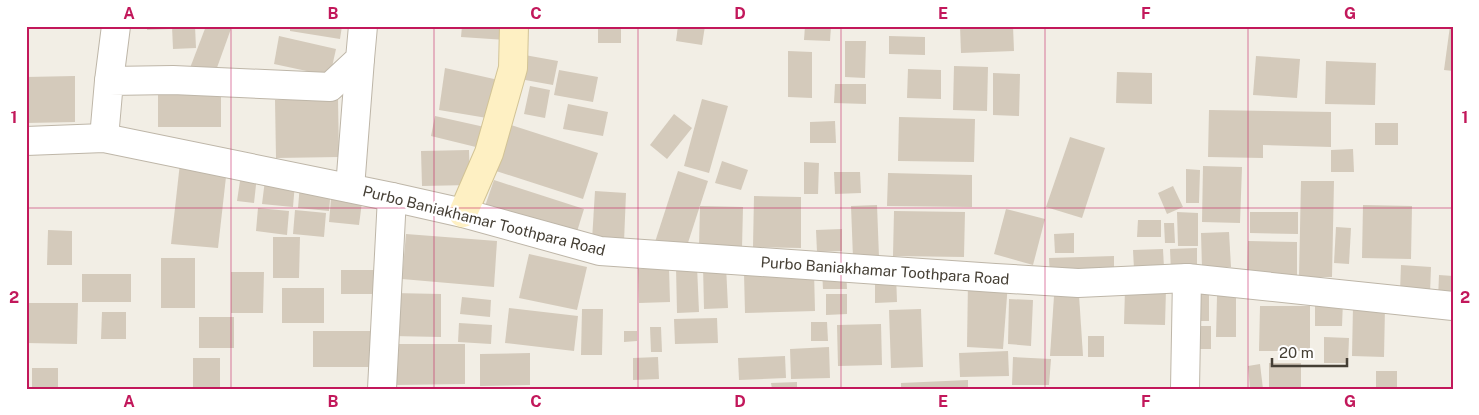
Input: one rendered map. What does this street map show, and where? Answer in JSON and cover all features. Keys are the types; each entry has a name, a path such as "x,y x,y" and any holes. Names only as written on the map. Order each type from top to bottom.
{"street":[{"path":"104,138 108,81 116,26"},
{"path":"350,188 363,26"},
{"path":"463,214 489,153 513,68 514,26"},
{"path":"108,81 173,80 330,87 360,59"},
{"name":"Purbo Baniakhamar Toothpara Road","path":"26,141 104,138 392,196 600,251 1069,282 1187,278 1453,306"},
{"path":"382,389 392,196"},
{"path":"1185,389 1187,278"}],"building":[{"path":"147,26 169,26 169,29 147,30"},
{"path":"172,26 195,26 196,48 173,49"},
{"path":"206,26 232,26 214,76 190,68"},
{"path":"290,26 342,26 340,39 290,31"},
{"path":"462,26 507,26 506,40 461,37"},
{"path":"598,26 621,26 621,43 598,43"},
{"path":"678,26 705,26 702,45 676,41"},
{"path":"805,26 831,26 830,41 804,40"},
{"path":"960,26 1013,26 1014,51 961,53"},
{"path":"1450,26 1453,26 1453,71 1444,70"},
{"path":"279,36 336,49 330,76 274,64"},
{"path":"889,36 925,37 925,55 889,54"},
{"path":"845,41 866,41 865,78 845,77"},
{"path":"788,51 812,52 812,98 788,97"},
{"path":"519,54 558,61 553,85 514,78"},
{"path":"1256,56 1300,59 1297,98 1253,95"},
{"path":"1326,61 1376,63 1375,105 1325,104"},
{"path":"954,66 988,67 987,111 953,110"},
{"path":"445,68 503,81 493,119 439,110"},
{"path":"908,69 941,70 941,99 907,98"},
{"path":"559,70 598,77 593,102 554,95"},
{"path":"1117,72 1152,73 1152,104 1116,103"},
{"path":"993,73 1020,74 1019,116 993,115"},
{"path":"75,76 75,122 26,123 26,77"},
{"path":"835,84 866,84 866,104 834,103"},
{"path":"530,86 550,90 545,118 524,114"},
{"path":"221,89 221,127 158,127 158,90"},
{"path":"338,99 339,157 276,158 275,100"},
{"path":"702,99 728,106 709,173 684,166"},
{"path":"568,104 608,112 603,136 563,129"},
{"path":"1209,110 1331,112 1331,147 1263,145 1263,158 1208,157"},
{"path":"674,114 692,128 667,159 650,145"},
{"path":"435,116 489,128 484,149 431,136"},
{"path":"899,117 975,119 974,162 898,161"},
{"path":"835,121 836,143 810,143 810,122"},
{"path":"1375,123 1398,123 1398,145 1375,145"},
{"path":"511,125 598,153 583,199 496,171"},
{"path":"1070,137 1105,148 1082,218 1046,207"},
{"path":"1353,149 1354,172 1331,172 1331,150"},
{"path":"469,150 470,185 422,186 421,151"},
{"path":"722,161 748,170 741,190 715,183"},
{"path":"804,162 819,163 818,194 804,194"},
{"path":"180,163 227,168 218,248 171,244"},
{"path":"1203,166 1242,167 1240,223 1202,222"},
{"path":"1186,169 1200,170 1199,203 1186,203"},
{"path":"678,171 708,181 685,252 655,242"},
{"path":"834,172 860,172 861,193 835,194"},
{"path":"888,173 972,175 972,207 887,206"},
{"path":"241,174 257,176 254,203 237,201"},
{"path":"265,180 295,183 293,207 262,204"},
{"path":"494,180 584,209 575,238 484,209"},
{"path":"1301,181 1334,181 1332,277 1299,277"},
{"path":"300,184 331,188 329,211 298,208"},
{"path":"1173,186 1183,207 1167,214 1158,193"},
{"path":"595,191 626,193 624,242 592,240"},
{"path":"754,196 801,197 801,248 753,247"},
{"path":"331,199 362,202 359,225 329,222"},
{"path":"877,205 879,257 853,258 851,206"},
{"path":"1363,205 1412,206 1411,259 1362,258"},
{"path":"700,206 743,207 742,248 699,247"},
{"path":"258,208 289,211 287,235 256,231"},
{"path":"1006,209 1045,219 1033,265 994,254"},
{"path":"295,210 326,213 324,237 293,234"},
{"path":"894,211 965,212 964,257 893,256"},
{"path":"1177,212 1198,213 1198,246 1178,246"},
{"path":"1250,212 1298,212 1298,234 1250,233"},
{"path":"1138,220 1161,220 1161,237 1137,237"},
{"path":"1164,223 1174,223 1175,243 1165,243"},
{"path":"1336,227 1351,228 1349,264 1334,263"},
{"path":"842,229 842,251 817,252 816,230"},
{"path":"48,230 72,231 72,265 47,265"},
{"path":"1229,232 1231,267 1202,268 1201,233"},
{"path":"1074,233 1074,253 1055,253 1054,234"},
{"path":"406,234 497,241 494,287 402,279"},
{"path":"273,237 300,237 299,278 273,278"},
{"path":"1248,241 1297,242 1297,280 1247,280"},
{"path":"1197,248 1197,271 1171,272 1170,249"},
{"path":"1163,249 1164,268 1134,269 1133,250"},
{"path":"529,254 587,267 577,310 519,298"},
{"path":"1114,256 1114,276 1050,278 1049,258"},
{"path":"161,258 195,258 195,308 161,308"},
{"path":"703,265 726,265 728,308 704,309"},
{"path":"1401,265 1431,267 1430,294 1400,292"},
{"path":"676,266 697,266 699,312 677,313"},
{"path":"669,268 670,302 639,303 638,269"},
{"path":"341,270 376,270 376,294 341,294"},
{"path":"846,270 847,289 823,289 822,271"},
{"path":"814,271 815,311 745,313 744,273"},
{"path":"231,272 264,272 263,313 231,313"},
{"path":"82,274 131,274 131,302 82,302"},
{"path":"875,274 896,274 897,302 875,303"},
{"path":"1439,275 1453,276 1453,299 1438,299"},
{"path":"968,281 1008,283 1003,349 967,347"},
{"path":"1189,287 1209,287 1209,321 1189,321"},
{"path":"282,288 324,288 324,323 282,323"},
{"path":"1125,289 1166,289 1165,325 1124,324"},
{"path":"393,293 441,294 441,337 392,336"},
{"path":"826,294 847,294 847,314 826,315"},
{"path":"1079,295 1083,356 1050,356 1054,296"},
{"path":"1217,296 1236,296 1236,337 1216,337"},
{"path":"462,297 491,300 490,317 460,314"},
{"path":"1009,299 1033,300 1031,346 1008,344"},
{"path":"1315,300 1343,301 1342,326 1315,326"},
{"path":"26,303 78,303 77,344 26,343"},
{"path":"1260,306 1310,306 1310,351 1259,351"},
{"path":"1353,306 1385,307 1384,357 1352,356"},
{"path":"509,308 578,316 574,351 505,343"},
{"path":"582,309 603,309 602,355 581,355"},
{"path":"921,309 923,367 891,368 889,310"},
{"path":"102,312 126,312 126,339 101,339"},
{"path":"199,317 234,317 234,348 199,348"},
{"path":"717,318 718,343 675,344 674,319"},
{"path":"811,322 827,322 828,341 811,341"},
{"path":"459,323 492,325 491,344 458,342"},
{"path":"881,324 882,365 838,366 837,325"},
{"path":"1190,326 1211,326 1211,349 1189,349"},
{"path":"650,327 661,327 662,352 651,352"},
{"path":"313,331 377,331 377,367 313,367"},
{"path":"624,331 637,331 637,341 624,342"},
{"path":"1088,336 1104,336 1104,357 1088,357"},
{"path":"1324,337 1349,338 1348,363 1324,363"},
{"path":"395,344 465,344 465,384 396,385"},
{"path":"829,347 830,378 791,379 790,349"},
{"path":"1008,351 1009,376 960,377 959,353"},
{"path":"530,353 530,385 480,386 480,354"},
{"path":"785,356 786,378 739,380 738,358"},
{"path":"658,357 659,379 633,380 633,358"},
{"path":"1013,357 1051,359 1049,385 1012,385"},
{"path":"193,358 220,358 220,389 193,389"},
{"path":"1269,363 1301,363 1301,389 1269,389"},
{"path":"1260,364 1263,389 1250,389 1248,366"},
{"path":"32,368 58,368 58,389 32,389"},
{"path":"1376,371 1397,371 1397,389 1376,389"},
{"path":"968,380 968,389 901,389 901,383"},
{"path":"797,382 797,389 772,389 771,383"}]}
